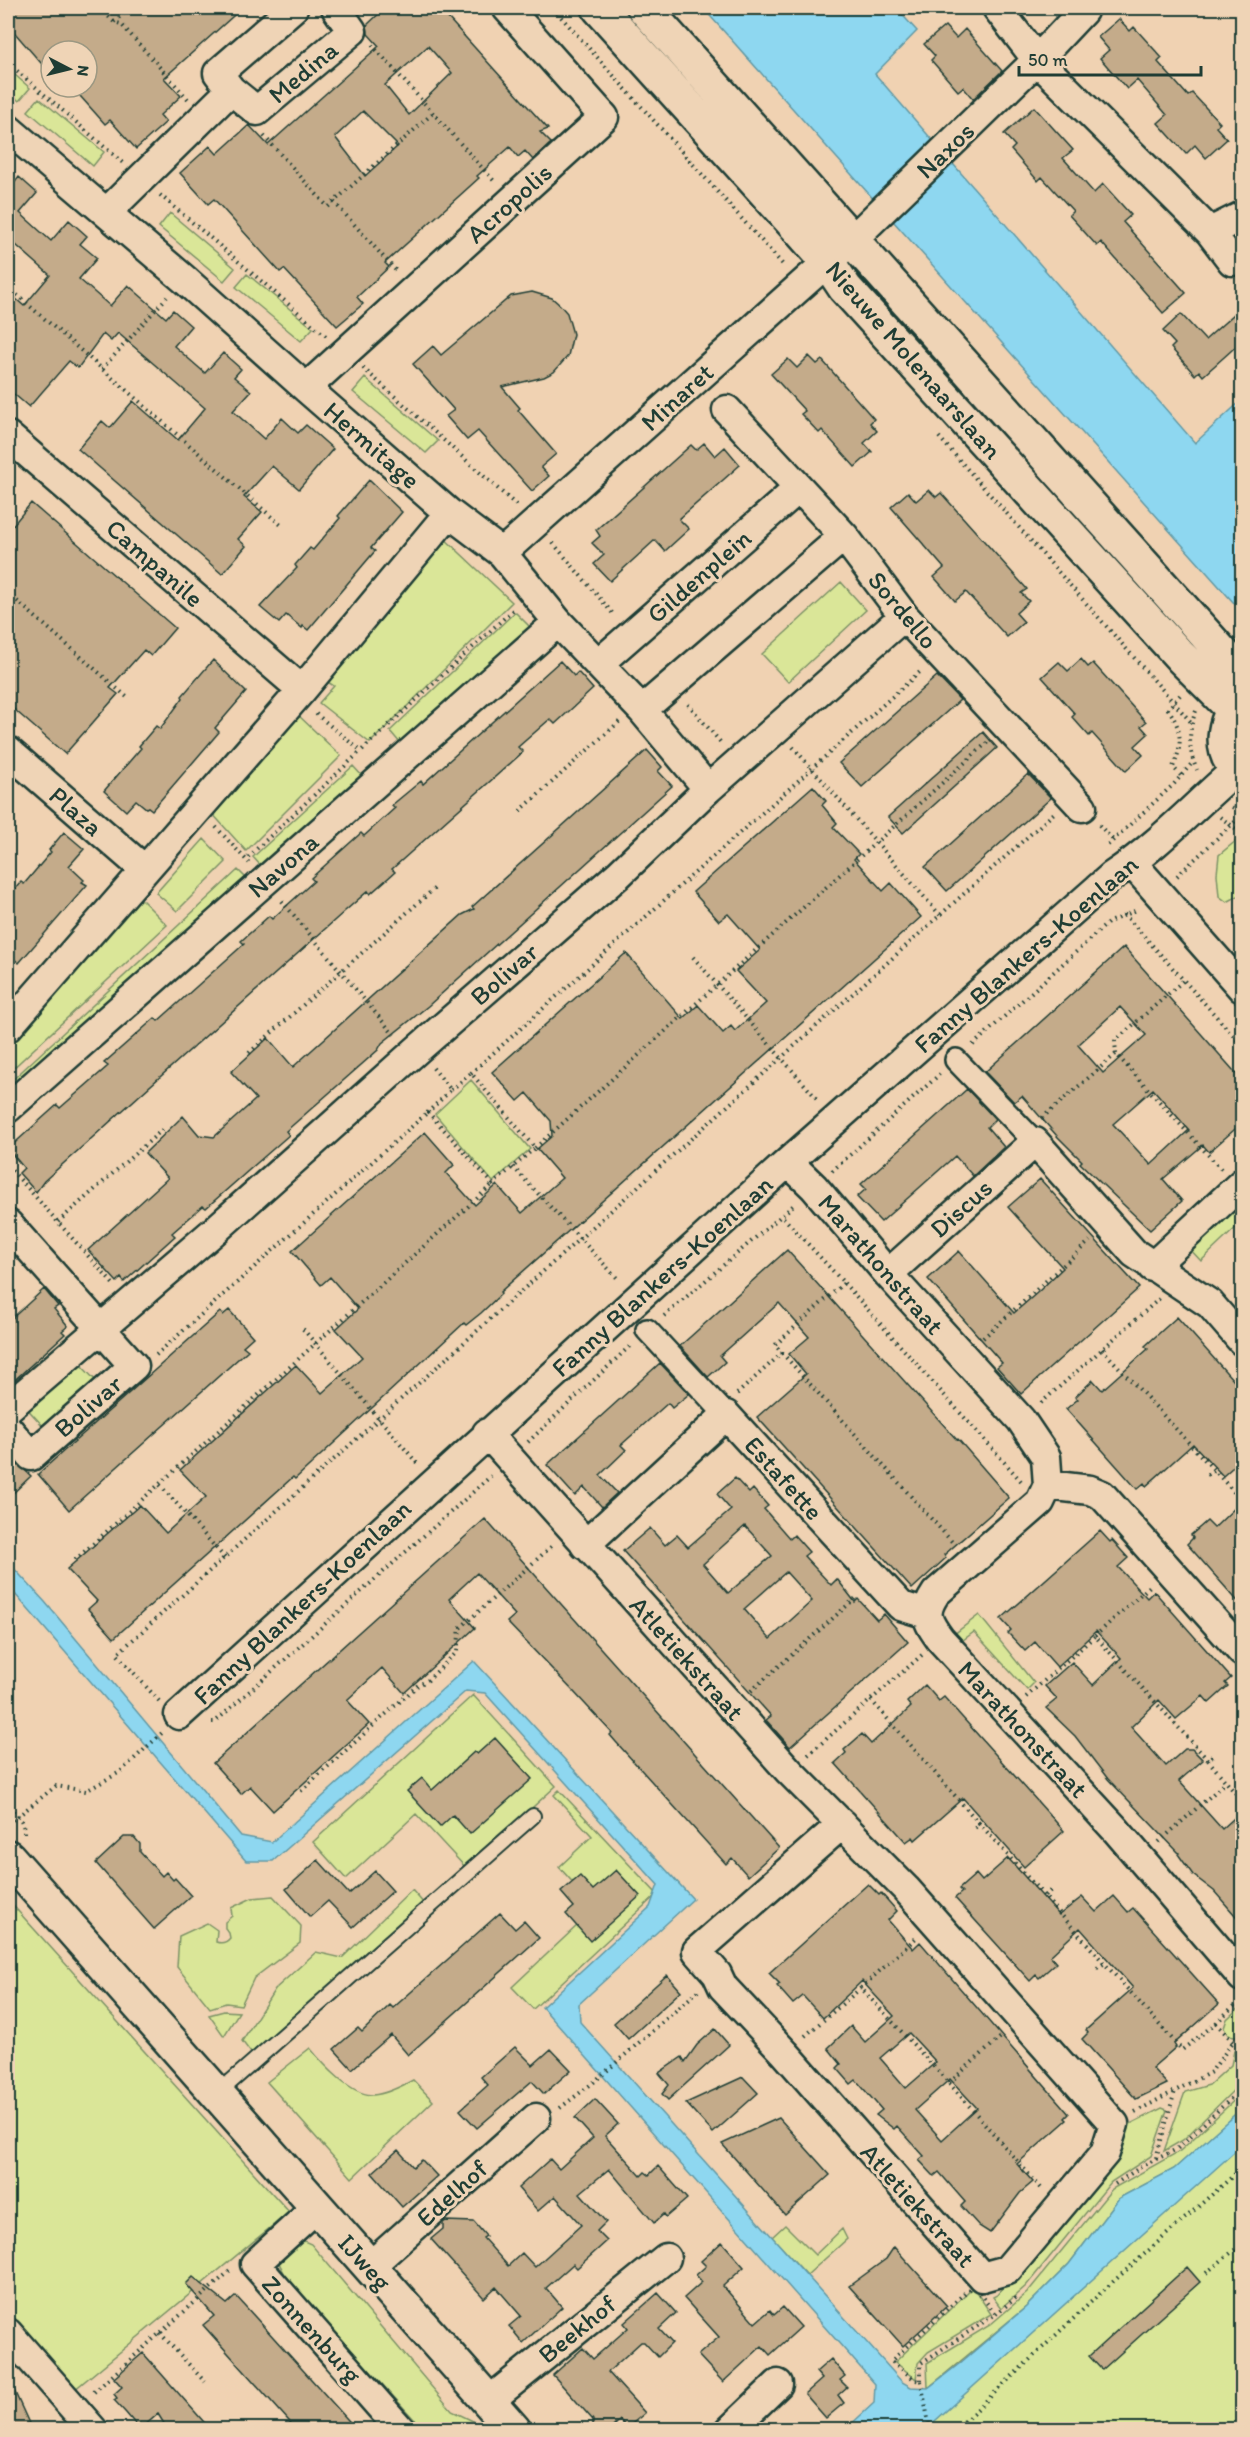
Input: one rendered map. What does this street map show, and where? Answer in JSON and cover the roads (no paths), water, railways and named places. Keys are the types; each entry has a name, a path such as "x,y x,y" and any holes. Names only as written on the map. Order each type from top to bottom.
{"street":[{"name":"Medina","path":"293,8 218,72 231,90 257,111 352,31 336,8"},
{"name":"Acropolis","path":"306,388 604,117 507,8"},
{"name":"Nieuwe Molenaarslaan","path":"599,8 827,261 845,288 1181,657 1238,704"},
{"name":"Nieuwe Molenaarslaan","path":"644,8 858,233 1242,675"},
{"path":"997,8 1037,60 1210,232 1232,261 1242,256"},
{"name":"Naxos","path":"858,233 1037,60 1083,10 1081,8"},
{"name":"Medina","path":"107,212 231,90"},
{"name":"Hermitage","path":"8,129 184,279 449,513 502,553 558,622 640,708 708,789"},
{"path":"1210,232 1242,216"},
{"name":"Minaret","path":"502,553 858,233"},
{"name":"Sordello","path":"727,410 844,536 904,616 1077,802"},
{"name":"Campanile","path":"8,436 299,694"},
{"name":"Gildenplein","path":"598,664 799,488"},
{"path":"8,1027 299,694 449,513"},
{"path":"640,708 672,684 844,536"},
{"name":"Bolivar","path":"8,1408 212,1233 414,1052 618,875 708,789 904,616"},
{"name":"Navona","path":"8,1108 558,622"},
{"path":"1238,704 1226,724 1224,740 1228,756 1240,772"},
{"name":"Plaza","path":"8,751 145,870"},
{"name":"Fanny Blankers-Koenlaan","path":"170,1714 608,1327 788,1162 1085,899 1112,876 1132,863 1240,772"},
{"path":"1132,863 1242,988"},
{"path":"956,1060 1134,1253 1210,1304 1242,1341"},
{"name":"Discus","path":"888,1274 1030,1138"},
{"name":"Marathonstraat","path":"788,1162 1022,1420 1046,1456 1044,1493"},
{"path":"1152,1267 1240,1185"},
{"path":"8,1224 101,1328"},
{"name":"Bolivar","path":"8,1429 31,1456 134,1366 101,1328"},
{"name":"Estafette","path":"647,1330 724,1411 901,1606 927,1614"},
{"path":"578,1537 724,1411"},
{"name":"Atletiekstraat","path":"487,1433 789,1772 842,1824 934,1921 1114,2124 1105,2153 1007,2270 982,2277 785,2053 723,1987 717,1974 697,1951 842,1824"},
{"path":"927,1614 928,1604 936,1593 1044,1493 1090,1490 1102,1495 1242,1652"},
{"name":"Marathonstraat","path":"927,1614 930,1625 940,1639 1140,1858 1242,1977"},
{"name":"IJweg","path":"8,1857 218,2093 499,2420"},
{"name":"Edelhof","path":"369,2267 536,2118"},
{"name":"Zonnenburg","path":"316,2208 255,2264 401,2430"},
{"name":"Beekhof","path":"499,2420 666,2258"},
{"path":"8,2333 84,2420"},
{"path":"730,2430 778,2384"}],"lane":[{"path":"218,2093 533,1816"}],"water":[{"path":"703,8 896,8 917,31 875,74 1195,443 1242,400 1242,612"},
{"path":"8,1562 45,1602 241,1836 272,1842 474,1661 693,1899 579,2004 580,2022 902,2382 911,2387 928,2388 959,2364 1026,2307 1069,2264 1119,2198 1174,2169 1242,2108 1242,2145 926,2429 846,2429 874,2403 875,2384 542,2007 650,1907 658,1885 485,1693 466,1691 273,1861 246,1861 8,1586"}]}
